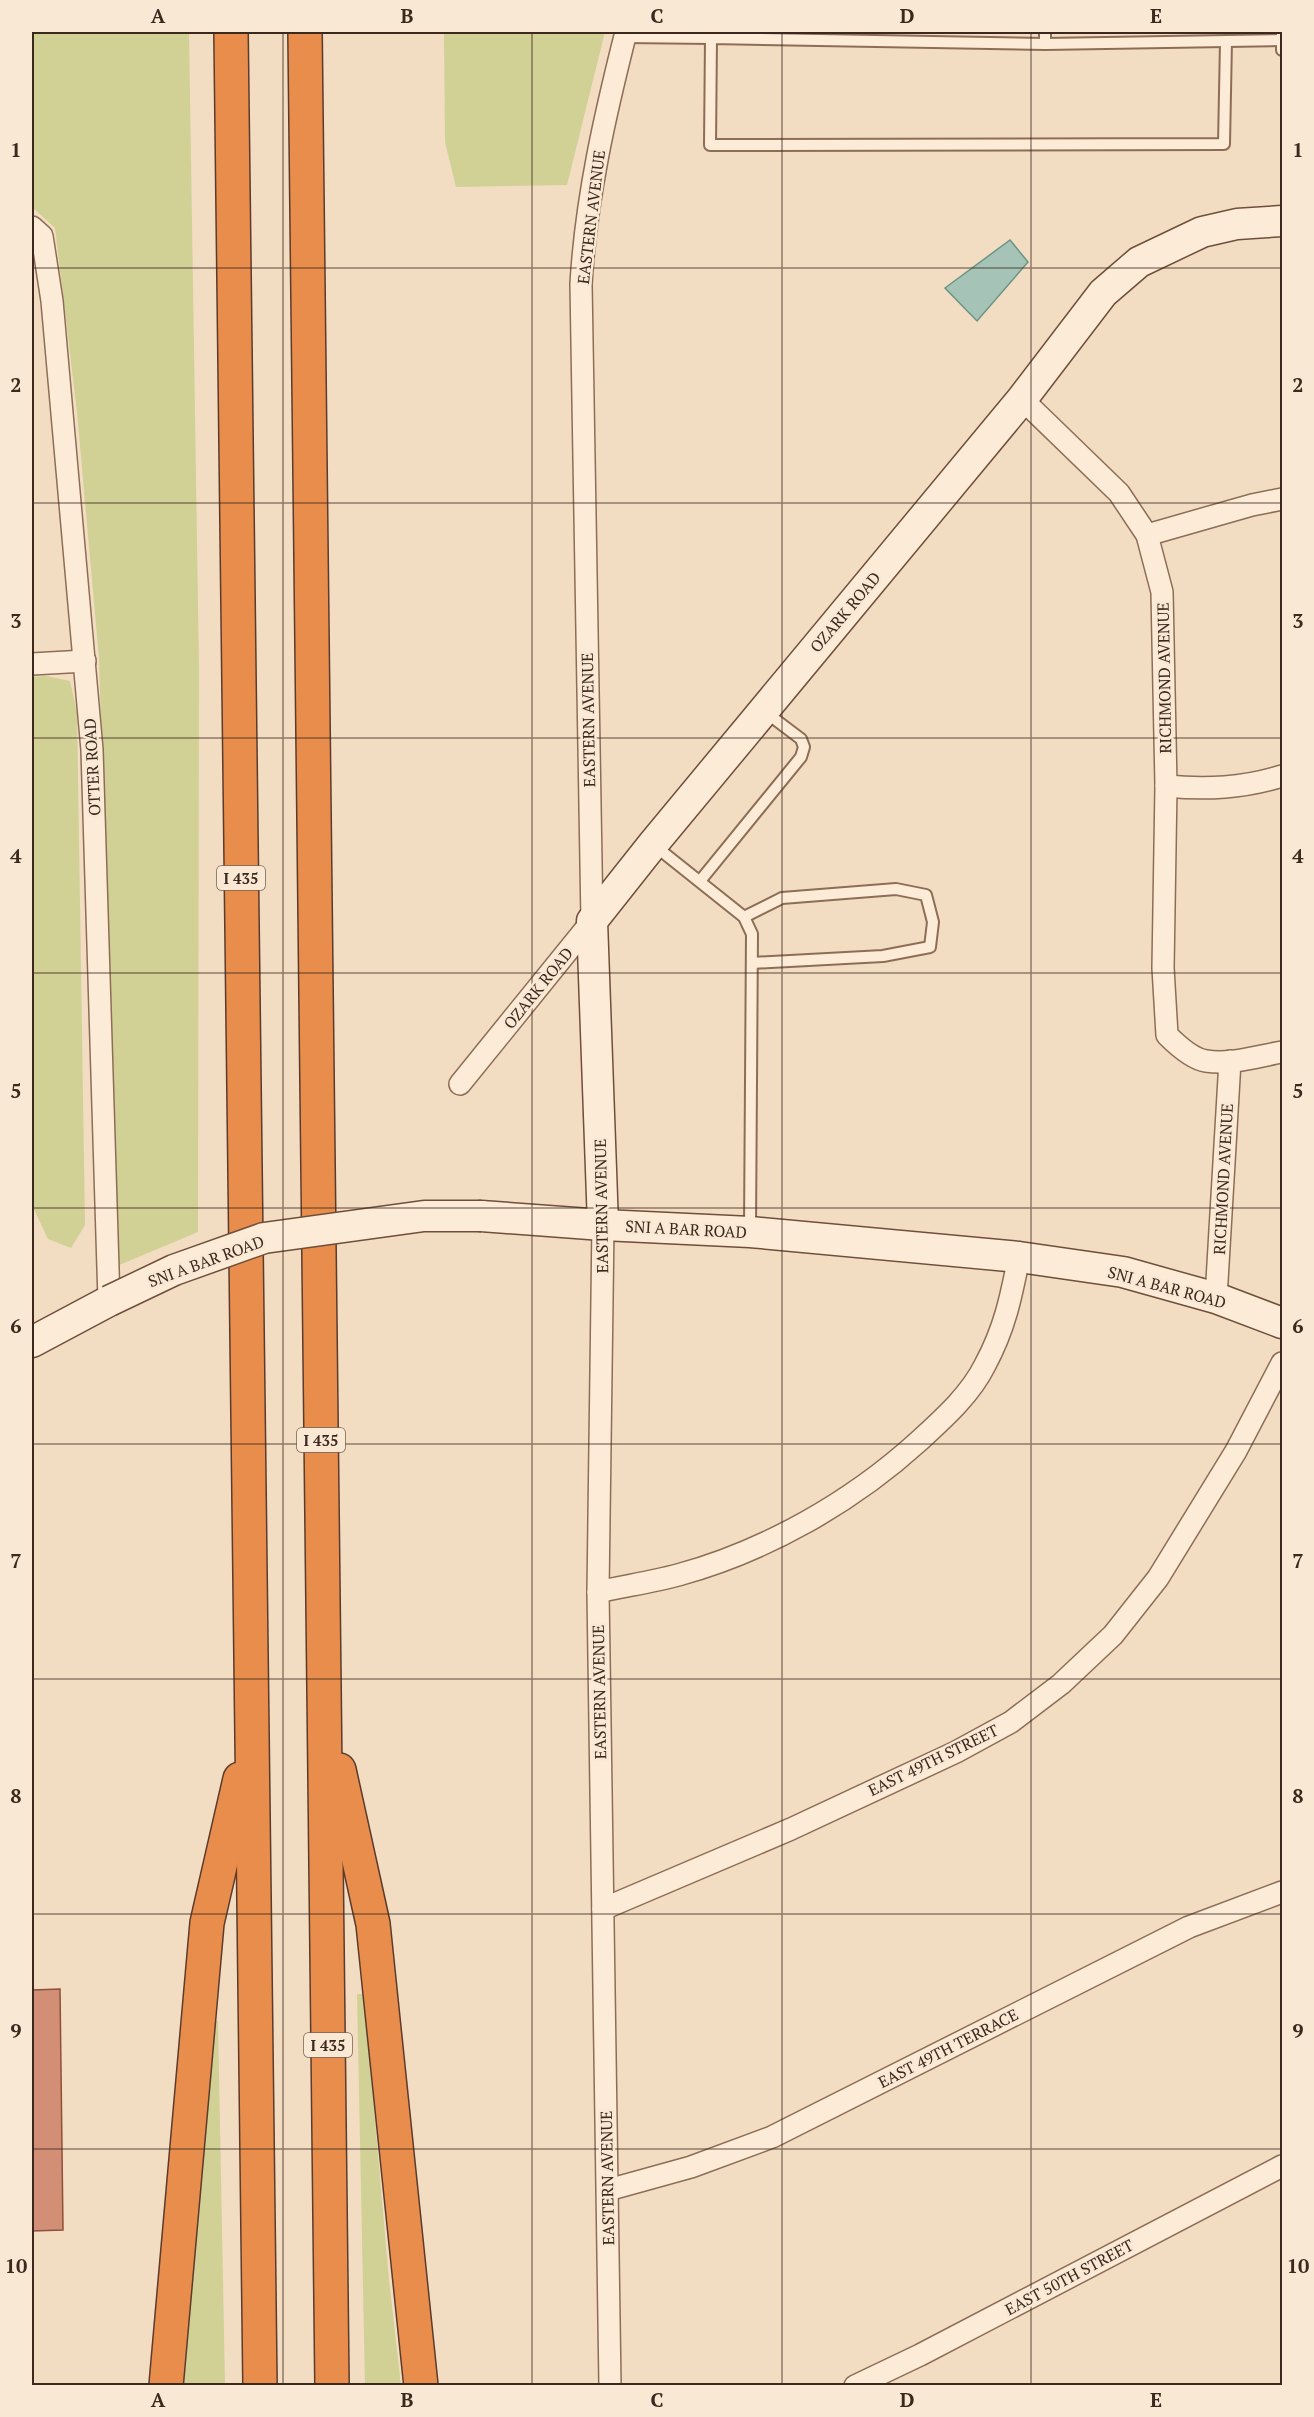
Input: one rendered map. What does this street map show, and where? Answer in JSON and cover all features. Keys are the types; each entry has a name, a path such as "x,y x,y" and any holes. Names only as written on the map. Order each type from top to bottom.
{"highway":[{"name":"I 435","path":"231,32 260,2385"},
{"name":"I 435","path":"305,32 332,2385"},
{"path":"324,1704 373,1924 421,2385"},
{"path":"166,2385 207,1923 252,1724"}],"street":[{"name":"EASTERN AVENUE","path":"610,2385 598,1592 603,1225 592,921 581,284 594,173 625,34"},
{"name":"OZARK ROAD","path":"460,1084 652,844 1022,399 1103,293 1139,262 1202,232 1237,224 1282,221"},
{"name":"OTTER ROAD","path":"37,231 52,302 92,750 109,1301"},
{"name":"RICHMOND AVENUE","path":"1022,399 1119,493 1147,535 1162,592 1166,786 1163,956 1167,1035 1178,1046 1204,1061 1230,1061 1282,1052"},
{"path":"1147,535 1252,505 1282,499"},
{"path":"32,664 85,661"},
{"path":"1166,786 1206,790 1262,782 1282,776"},
{"name":"RICHMOND AVENUE","path":"1216,1298 1230,1061"},
{"name":"SNI A BAR ROAD","path":"32,1342 174,1270 264,1238 424,1216 481,1216 750,1232 1019,1257 1123,1272 1216,1298 1282,1323"},
{"path":"598,1592 679,1575 753,1548 822,1513 895,1462 951,1411 984,1367 1007,1316 1019,1257"},
{"name":"EAST 49TH STREET","path":"603,1909 791,1829 956,1752 1011,1722 1061,1684 1113,1635 1158,1578 1236,1451 1282,1363"},
{"name":"EAST 49TH TERRACE","path":"608,2190 691,2167 772,2137 1189,1927 1282,1892"},
{"name":"EAST 50TH STREET","path":"855,2385 920,2355 1282,2166"}],"lane":[{"path":"1045,32 1045,44"},
{"path":"1282,32 1282,50"},
{"path":"625,34 711,38 1045,44 1282,40"},
{"path":"711,38 710,146 1224,144 1226,41"},
{"path":"700,880 801,757 804,747 801,739 763,711"},
{"path":"652,844 744,917 752,934 750,1232"},
{"path":"744,917 782,897 896,889 926,896 933,922 930,947 883,956 752,963"}],"shaded area":[{"path":"32,32 189,32 199,669 198,1232 117,1266 99,658 77,412 55,228 32,207"},
{"path":"444,32 605,32 567,185 456,187 445,142"},
{"path":"1010,240 1028,262 977,321 945,288"},
{"path":"46,676 70,681 77,712 85,1225 71,1248 48,1239 32,1205 32,677"},
{"path":"357,1994 364,1994 389,2280 401,2385 365,2385"},
{"path":"207,2021 218,2021 225,2385 179,2386"}],"building":[{"path":"60,1989 63,2230 32,2231 32,1990"}]}
